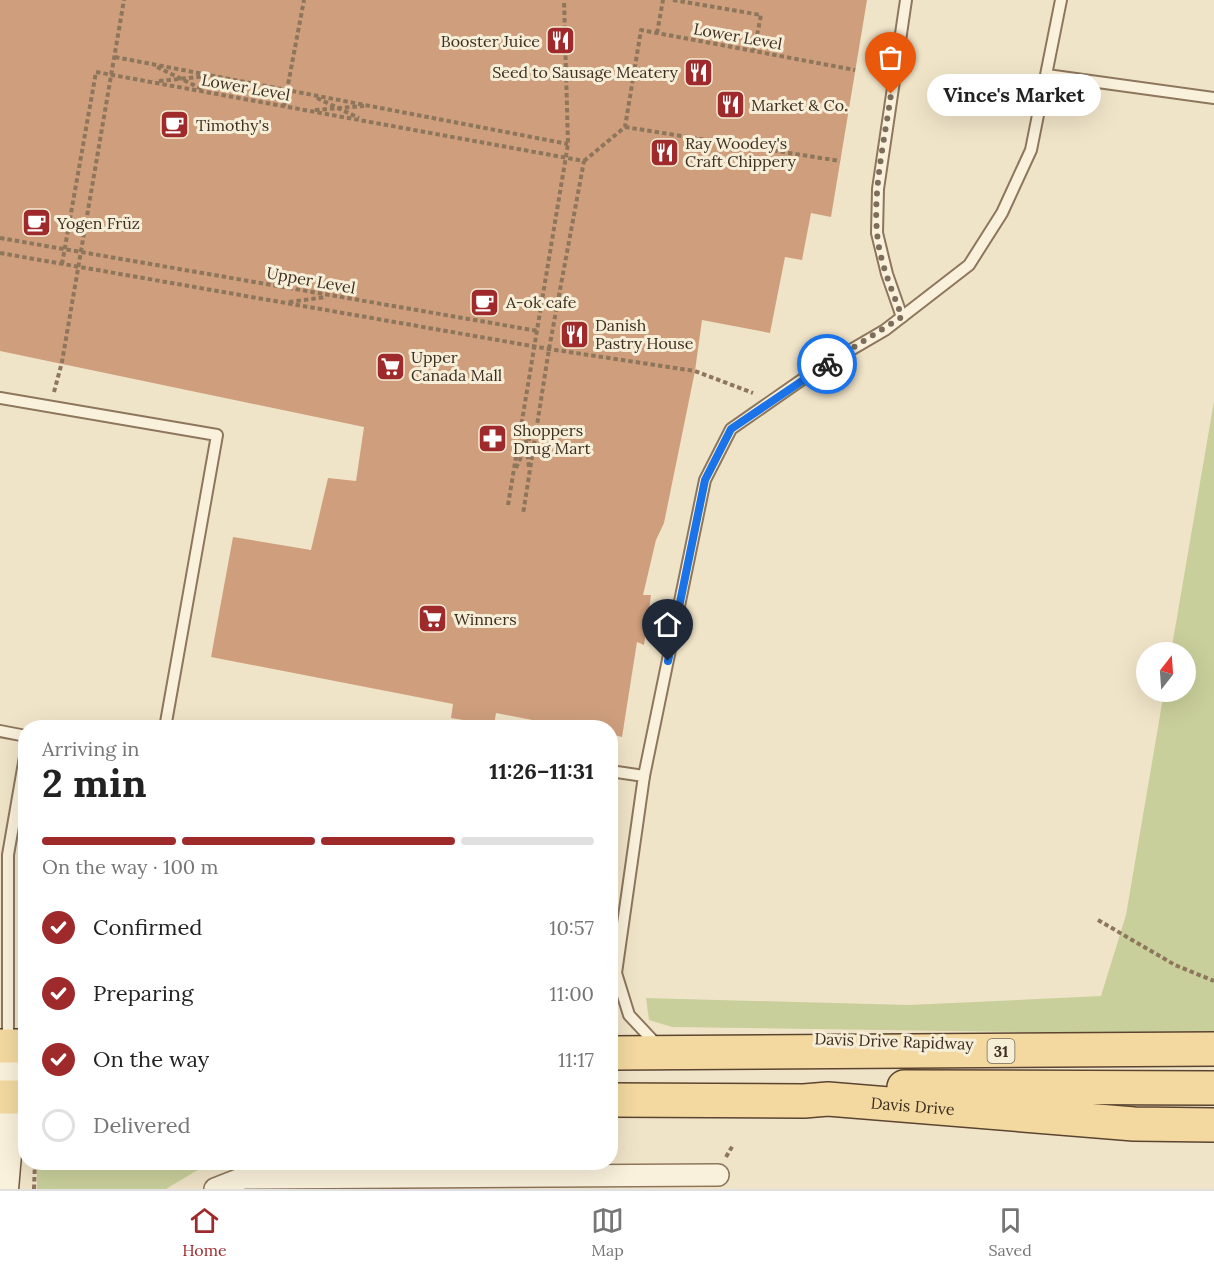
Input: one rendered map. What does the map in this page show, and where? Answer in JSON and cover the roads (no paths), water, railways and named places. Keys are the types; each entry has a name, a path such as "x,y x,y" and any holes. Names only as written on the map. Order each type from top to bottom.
{"main road":[{"path":"3,1189 11,1097 11,1046"},
{"name":"31","path":"618,1053 789,1054 1214,1049"},
{"path":"828,1099 910,1086 1214,1088"},
{"name":"Davis Drive","path":"618,1100 804,1101 828,1099 1134,1124 1214,1125"}],"street":[{"path":"215,1189 243,1178 468,1184 718,1175"}],"lane":[{"path":"902,317 887,274 877,233 878,189 906,0"},
{"path":"618,959 644,776 705,480 731,429 813,372 902,317 969,265 1002,213 1031,150 1061,0"},
{"path":"1047,75 1214,98"},
{"path":"0,398 217,435 166,720"},
{"path":"0,731 18,734"},
{"path":"618,772 644,776"},
{"path":"11,1046 8,855 18,797"},
{"path":"618,979 629,1015 665,1054"},
{"name":"Davis Drive Rapidway","path":"789,1054 1096,1062"},
{"path":"1070,1100 1094,1100"},
{"path":"879,1104 999,1101"}],"place":[{"name":"Booster Juice","path":"561,41"},
{"name":"Seed to Sausage Meatery","path":"699,72"},
{"name":"Vince's Market","path":"891,94"},
{"name":"Market & Co.","path":"730,105"},
{"name":"Timothy's","path":"175,125"},
{"name":"Ray Woodey's Craft Chippery","path":"664,152"},
{"name":"Yogen Früz","path":"36,223"},
{"name":"A-ok cafe","path":"485,302"},
{"name":"Danish Pastry House","path":"574,334"},
{"name":"Upper Canada Mall","path":"390,366"},
{"name":"Shoppers Drug Mart","path":"492,439"},
{"name":"Winners","path":"433,619"}]}
